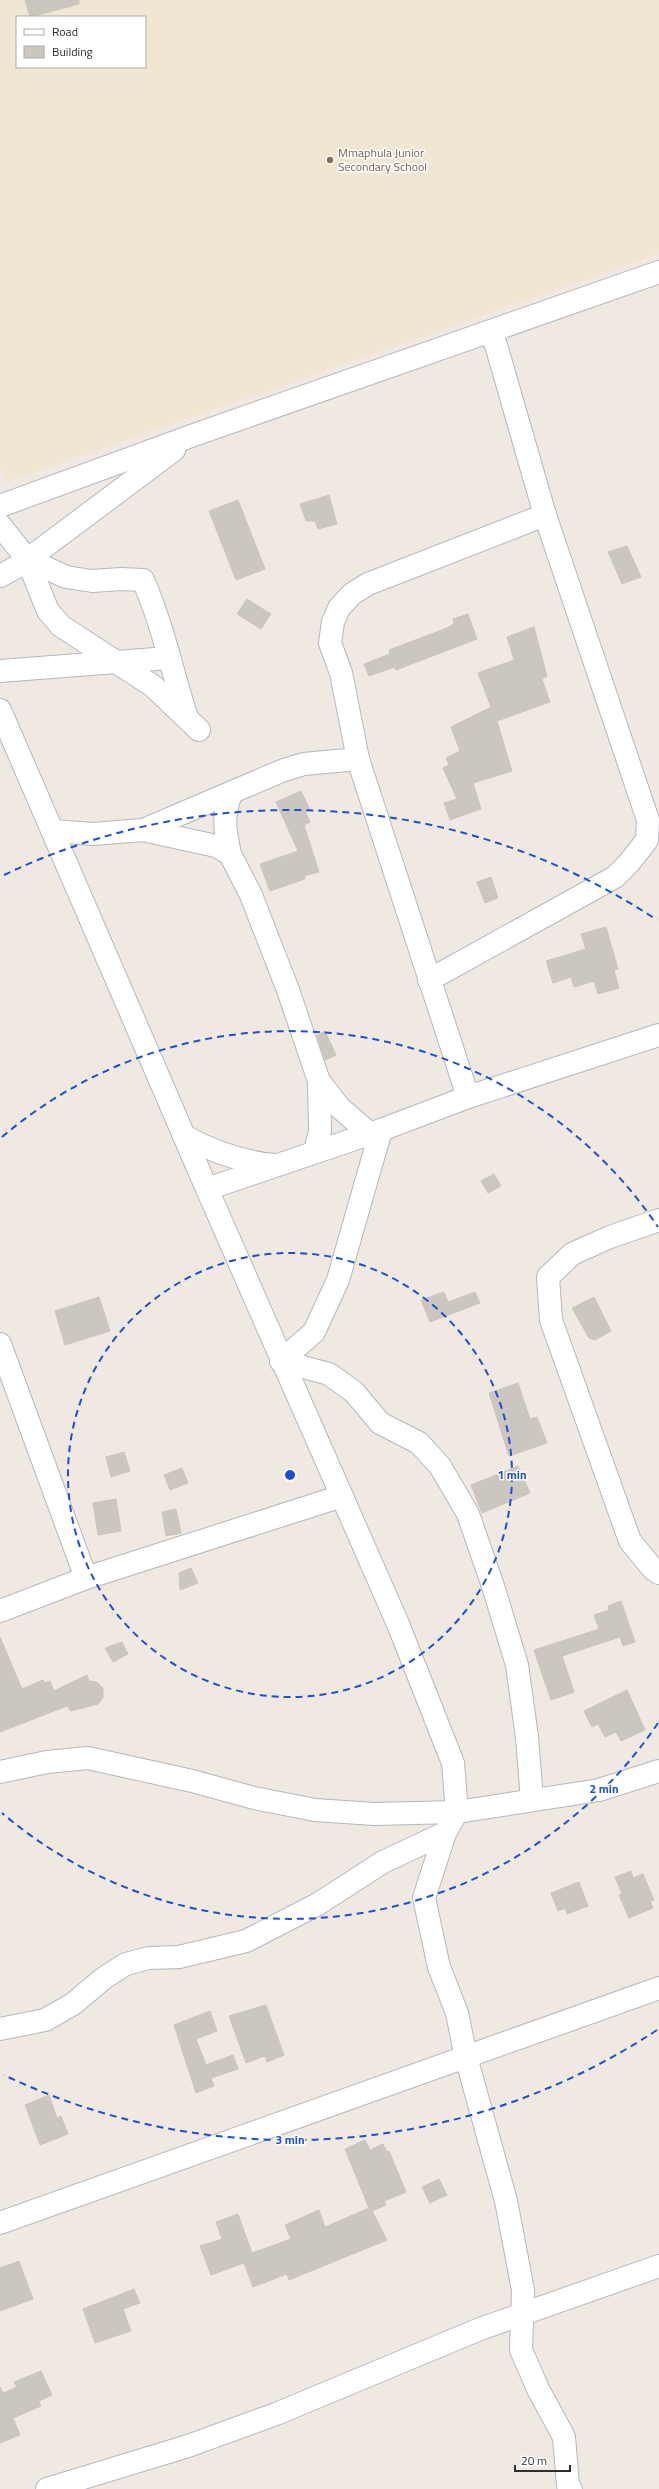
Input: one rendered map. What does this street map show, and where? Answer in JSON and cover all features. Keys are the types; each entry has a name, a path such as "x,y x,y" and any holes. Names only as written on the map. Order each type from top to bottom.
{"street":[{"path":"0,506 194,435 659,272"},
{"path":"429,980 615,876 629,863 646,840 648,820 546,515 496,345 490,332"},
{"path":"0,576 20,565 194,435"},
{"path":"468,1097 358,759 343,680 330,643 333,622 339,608 352,594 368,584 546,515"},
{"path":"0,525 27,559 48,610 57,621 81,639 120,663 153,686 193,723 168,658 156,610 143,580 121,578 92,582 66,577 27,559"},
{"path":"0,672 168,658"},
{"path":"0,710 281,1362 342,1496 432,1705 453,1763 457,1812 445,1833 424,1898 439,1967 456,2012 466,2057 506,2201 523,2290 521,2350 538,2389 564,2437 568,2485 571,2489"},
{"path":"143,830 304,764 358,759"},
{"path":"231,794 225,809 224,825 230,854 251,895 288,990 319,1082 320,1130 316,1152"},
{"path":"53,831 93,834 143,830 216,846 230,854"},
{"path":"207,1189 376,1132 468,1097 659,1035"},
{"path":"319,1082 339,1107 376,1132"},
{"path":"281,1362 314,1332 338,1280 376,1132"},
{"path":"184,1136 225,1155 255,1163 277,1165"},
{"path":"659,1220 610,1237 572,1254 548,1277 551,1320 630,1541 653,1569 659,1573"},
{"path":"0,1344 86,1578"},
{"path":"281,1362 329,1374 354,1392 380,1423 419,1443 440,1466 468,1514 493,1586 517,1665 527,1737 532,1800"},
{"path":"0,1611 86,1578 342,1496"},
{"path":"0,1772 47,1762 88,1758 192,1781 254,1798 315,1810 374,1814 457,1812 599,1790 659,1771"},
{"path":"0,2029 45,2020 73,2004 104,1978 126,1964 149,1958 179,1957 246,1941 318,1904 383,1862 445,1833"},
{"path":"0,2223 659,1988"},
{"path":"47,2489 188,2446 269,2417 480,2329 659,2266"}],"shaded area":[{"name":"Mmaphula Junior Secondary School","path":"0,0 659,0 659,254 6,482 0,464"}],"building":[{"path":"25,0 79,0 79,4 30,16"},
{"path":"329,495 337,524 318,529 315,521 306,521 300,504"},
{"path":"238,500 265,569 236,580 209,511"},
{"path":"627,546 641,577 622,584 608,552"},
{"path":"247,599 271,614 261,629 237,614"},
{"path":"468,614 477,639 396,670 395,667 369,676 364,664 390,654 389,650 447,628 454,624 453,619"},
{"path":"534,627 547,676 542,679 550,702 497,721 512,771 473,783 481,809 450,820 444,803 457,799 443,768 449,765 446,758 460,751 451,727 491,707 478,673 514,660 507,637"},
{"path":"301,791 310,810 305,811 310,822 304,825 319,872 304,876 305,879 270,891 260,864 298,851 276,802"},
{"path":"491,877 498,898 485,903 477,882"},
{"path":"606,927 618,969 614,971 619,988 598,994 594,981 574,987 571,977 553,983 546,961 586,949 581,934"},
{"path":"325,1031 336,1055 325,1060 317,1035"},
{"path":"494,1174 501,1186 488,1193 481,1181"},
{"path":"444,1292 448,1302 475,1292 480,1303 430,1322 421,1300"},
{"path":"99,1297 110,1331 65,1345 55,1311"},
{"path":"594,1297 611,1331 595,1340 589,1338 572,1308"},
{"path":"518,1383 530,1419 537,1417 547,1443 509,1456 489,1393"},
{"path":"124,1452 130,1471 111,1477 106,1457"},
{"path":"518,1466 530,1493 482,1513 471,1485"},
{"path":"182,1468 188,1483 170,1490 164,1475"},
{"path":"116,1499 121,1531 98,1535 93,1503"},
{"path":"176,1509 181,1533 166,1536 162,1512"},
{"path":"191,1568 198,1583 180,1590 179,1573"},
{"path":"621,1601 635,1642 623,1646 620,1637 562,1656 574,1692 551,1700 534,1650 599,1629 594,1615 609,1610 608,1606"},
{"path":"0,1637 22,1689 43,1680 45,1683 50,1681 54,1691 87,1675 89,1681 97,1682 103,1688 103,1698 98,1704 71,1711 67,1706 0,1732"},
{"path":"122,1642 128,1654 113,1662 105,1648"},
{"path":"627,1690 645,1730 621,1741 616,1732 605,1737 598,1724 592,1727 584,1711"},
{"path":"631,1871 633,1878 643,1874 654,1900 650,1901 653,1908 629,1918 619,1895 622,1894 615,1877"},
{"path":"579,1882 588,1906 567,1914 565,1908 558,1911 551,1893"},
{"path":"266,2005 284,2055 267,2062 265,2056 246,2063 229,2016"},
{"path":"210,2011 217,2031 196,2039 206,2065 233,2055 238,2069 211,2078 214,2086 196,2093 174,2025"},
{"path":"49,2095 57,2118 61,2116 68,2134 40,2145 25,2105"},
{"path":"365,2140 370,2150 383,2144 387,2152 389,2151 406,2192 384,2201 386,2205 372,2211 387,2240 289,2280 287,2274 253,2287 244,2263 211,2275 200,2246 222,2239 216,2222 238,2214 252,2253 291,2239 285,2225 319,2210 325,2227 369,2208 345,2149"},
{"path":"439,2179 447,2195 430,2203 422,2187"},
{"path":"19,2261 33,2299 0,2311 0,2268"},
{"path":"134,2289 140,2303 123,2309 131,2331 95,2343 83,2309"},
{"path":"41,2371 52,2395 39,2401 41,2406 13,2418 20,2435 0,2443 0,2387 3,2393 17,2387 14,2382"}],"place":[{"name":"Mmaphula Junior Secondary School","path":"330,160"}]}
